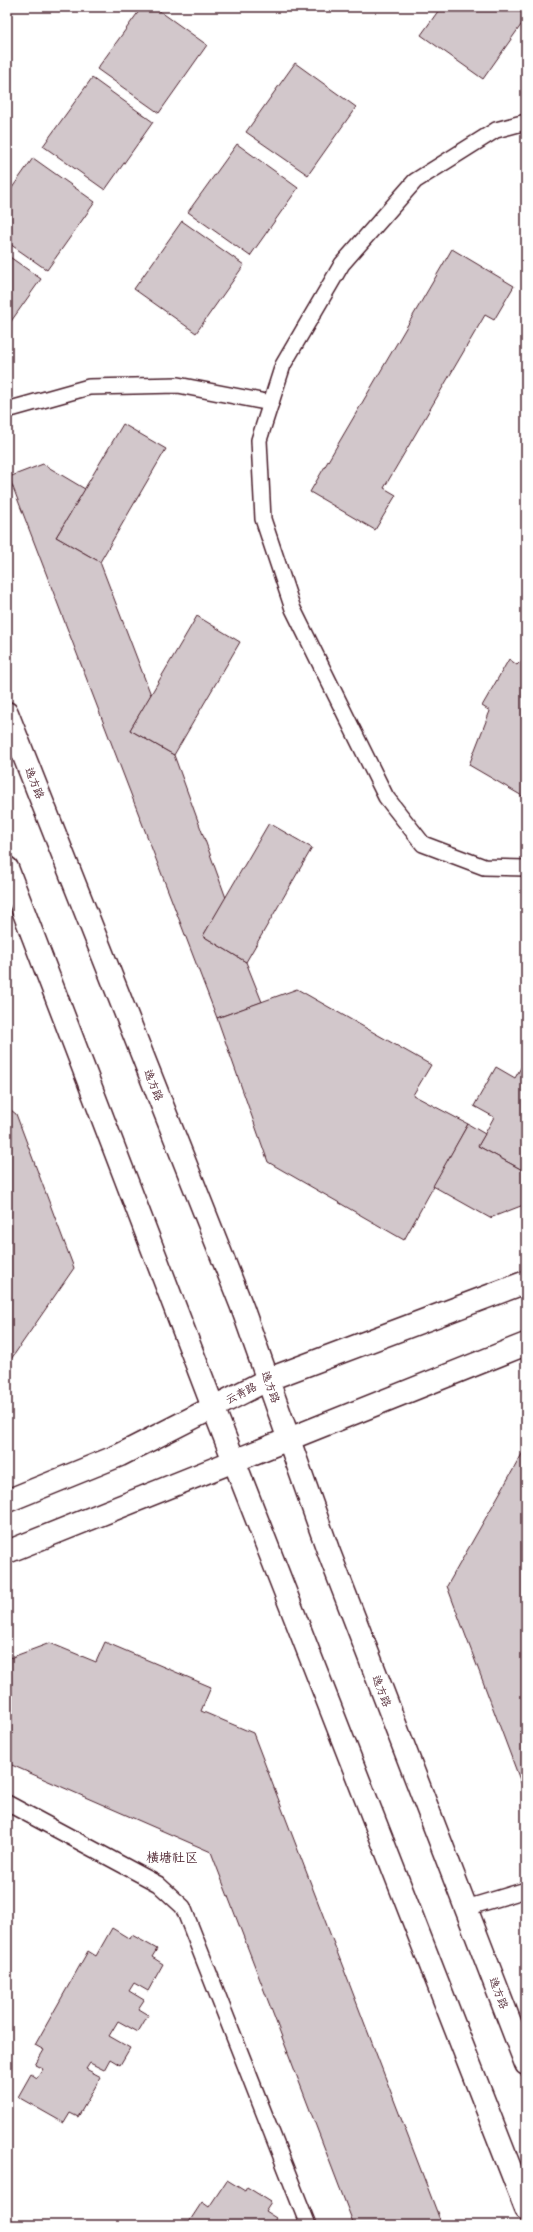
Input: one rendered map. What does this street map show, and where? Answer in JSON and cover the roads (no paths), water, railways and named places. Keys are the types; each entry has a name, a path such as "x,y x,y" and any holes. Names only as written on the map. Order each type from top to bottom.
{"street":[{"name":"逸方路","path":"7,713 242,1307 269,1379 328,1550 526,2064"},
{"path":"7,868 213,1407 526,2209"},
{"name":"云青路","path":"7,1501 120,1455 269,1379 526,1282"},
{"path":"7,1552 526,1344"}],"lane":[{"path":"526,122 496,130 415,181 342,264 283,365 259,440 262,519 293,609 386,797 423,844 484,867 526,868"},
{"path":"7,410 89,387 178,385 271,403"},
{"path":"7,1803 158,1884 183,1907 308,2225"},
{"path":"466,1908 526,1890"}],"district":[{"name":"横塘社区","path":"172,1857"}]}
